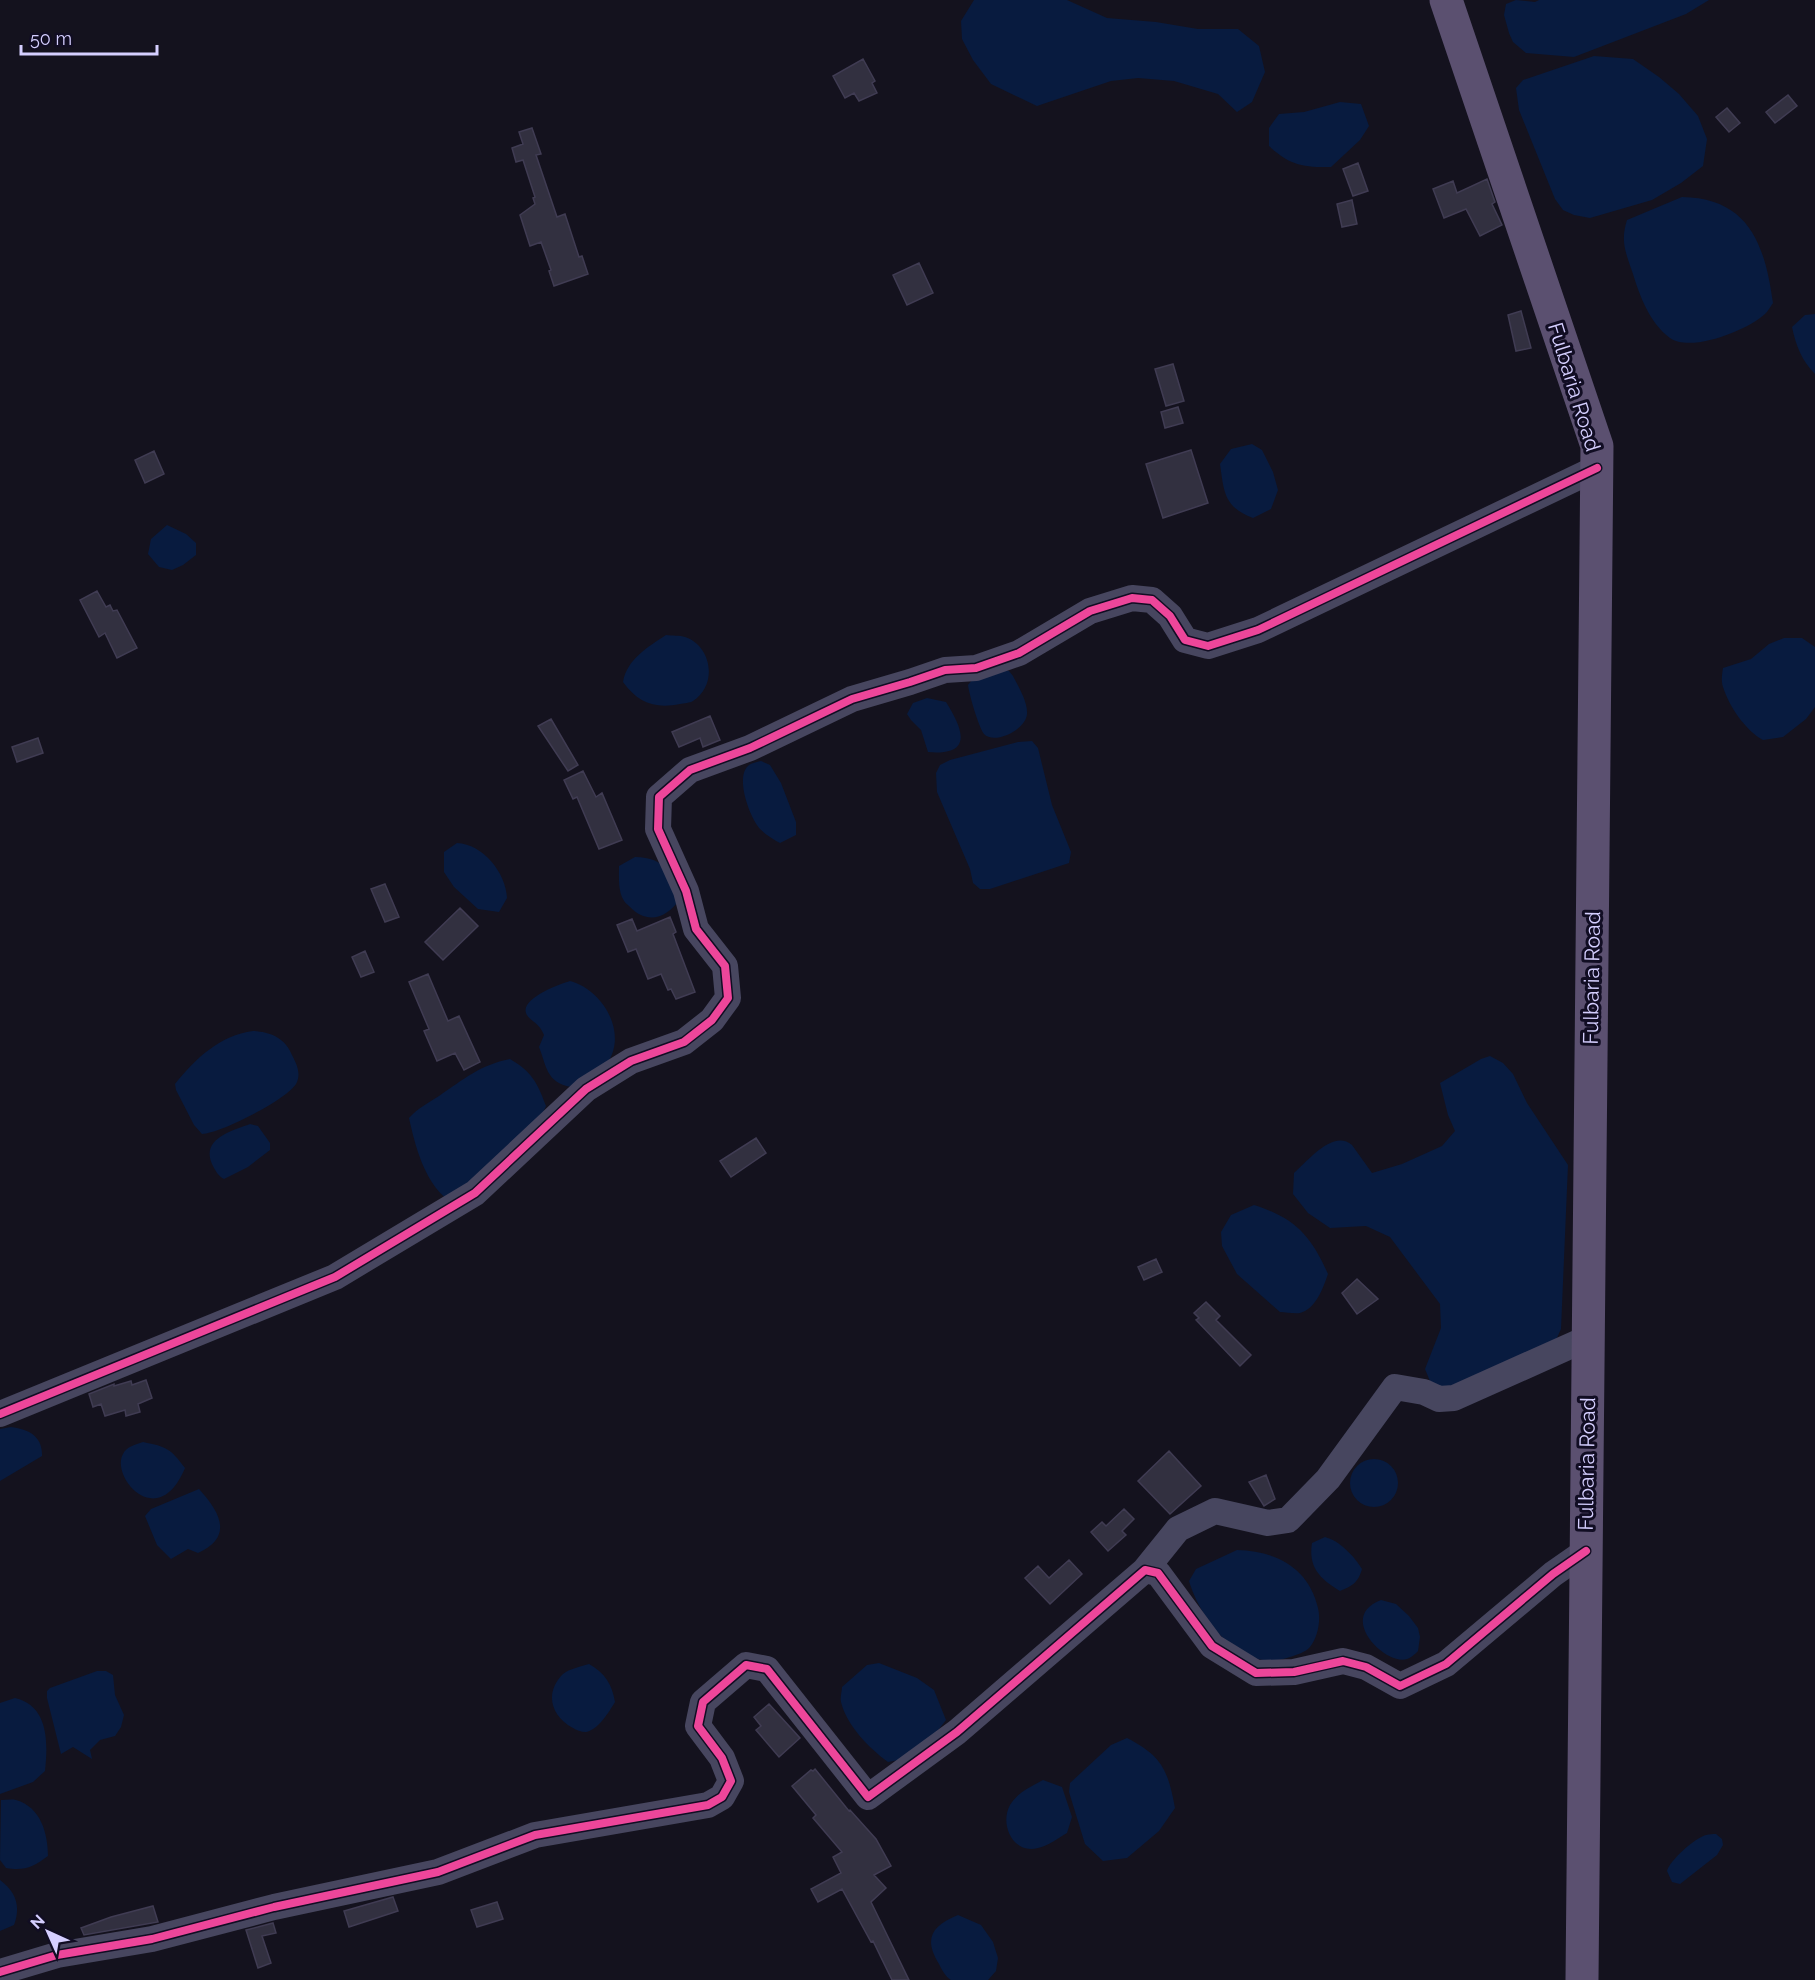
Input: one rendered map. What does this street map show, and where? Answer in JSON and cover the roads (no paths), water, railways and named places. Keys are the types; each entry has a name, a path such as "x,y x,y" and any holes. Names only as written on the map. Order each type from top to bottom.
{"main road":[{"name":"Fulbaria Road","path":"1446,0 1597,446 1582,1980"}],"street":[{"path":"0,1414 335,1277 475,1193 586,1089 631,1060 684,1042 712,1020 728,998 725,966 696,929 686,891 658,829 659,797 690,770 750,748 852,699 945,670 976,668 1019,653 1090,611 1131,598 1152,600 1170,616 1185,640 1208,646 1258,630 1597,468"},
{"path":"0,1972 57,1955 152,1939 274,1907 438,1872 535,1835 708,1805 722,1797 731,1781 722,1758 698,1726 703,1702 746,1665 767,1669 868,1797 957,1732 1144,1570 1178,1529 1215,1511 1268,1523 1288,1520 1328,1479 1395,1387 1424,1392 1438,1399 1454,1398 1588,1338"},
{"path":"1144,1570 1158,1573 1212,1646 1256,1673 1294,1672 1343,1661 1366,1667 1400,1686 1446,1664 1553,1574 1586,1551"}],"water":[{"path":"974,0 1067,0 1107,18 1156,22 1198,29 1238,29 1259,46 1265,72 1252,102 1237,112 1218,94 1174,81 1138,78 1111,81 1037,106 991,84 973,60 962,39 961,21"},
{"path":"1516,0 1535,2 1539,0 1709,0 1686,14 1574,57 1526,53 1513,42 1504,15 1506,4"},
{"path":"1594,56 1633,59 1659,77 1679,94 1698,116 1707,139 1703,166 1681,183 1652,200 1590,218 1563,210 1555,199 1519,110 1516,88 1523,80"},
{"path":"1340,102 1361,104 1369,126 1360,140 1331,167 1298,164 1284,158 1269,146 1269,128 1279,114 1304,112"},
{"path":"1682,197 1705,199 1723,206 1738,216 1750,229 1765,262 1773,303 1765,314 1746,327 1719,338 1691,343 1679,342 1670,338 1651,317 1639,292 1624,241 1627,220"},
{"path":"1815,314 1815,374 1800,353 1792,327 1805,315"},
{"path":"1252,444 1262,450 1273,472 1278,490 1271,509 1253,518 1236,509 1227,497 1220,464 1231,449"},
{"path":"167,525 186,534 196,543 196,555 172,570 159,567 148,554 151,539"},
{"path":"666,635 683,636 694,642 706,657 709,676 706,686 692,702 663,706 648,703 635,695 623,682 634,660"},
{"path":"1784,638 1802,638 1815,647 1815,707 1806,719 1783,737 1763,740 1744,724 1729,702 1722,685 1723,668 1751,659 1769,644"},
{"path":"998,671 1009,671 1013,676 1024,699 1027,714 1016,730 995,738 989,737 982,731 974,711 968,685 972,680"},
{"path":"927,698 946,702 957,722 961,739 953,750 928,752 921,730 907,714 913,703"},
{"path":"1032,741 1038,748 1052,805 1071,852 1069,863 990,889 980,889 973,883 970,869 937,792 936,773 940,765 950,760 1018,742"},
{"path":"761,761 770,765 781,783 796,822 796,835 780,843 756,824 745,798 744,772 749,765"},
{"path":"457,843 476,848 498,870 506,888 507,898 499,912 478,909 454,887 444,872 444,852"},
{"path":"635,857 654,860 661,864 670,875 680,899 675,906 662,915 643,916 623,900 619,866"},
{"path":"570,981 582,986 602,1004 614,1028 615,1040 612,1053 603,1069 571,1087 563,1085 549,1073 539,1047 544,1035 540,1027 526,1013 526,1007 535,997 550,988"},
{"path":"253,1031 270,1034 284,1043 298,1068 298,1080 290,1091 267,1107 223,1128 202,1134 194,1125 175,1084 200,1057 219,1043 241,1033"},
{"path":"1490,1056 1503,1063 1513,1074 1527,1103 1568,1165 1561,1329 1556,1340 1462,1387 1432,1386 1425,1369 1441,1328 1440,1304 1390,1237 1366,1226 1330,1228 1308,1213 1293,1194 1294,1173 1321,1148 1337,1141 1345,1141 1352,1145 1372,1173 1402,1164 1442,1146 1455,1131 1448,1115 1440,1083"},
{"path":"510,1059 524,1068 533,1078 546,1106 538,1123 526,1137 447,1199 426,1173 409,1118 473,1073"},
{"path":"250,1124 258,1126 270,1143 270,1150 248,1167 224,1179 218,1175 212,1164 211,1148 220,1137"},
{"path":"1254,1205 1280,1216 1300,1230 1322,1261 1328,1274 1315,1303 1306,1311 1280,1312 1237,1274 1222,1246 1221,1232 1231,1215"},
{"path":"11,1427 33,1435 40,1443 42,1456 0,1481 0,1429"},
{"path":"143,1442 167,1449 185,1468 174,1487 162,1496 150,1498 139,1494 123,1475 121,1464 123,1454 129,1447"},
{"path":"1374,1459 1391,1466 1398,1483 1391,1500 1374,1507 1357,1500 1350,1483 1357,1466"},
{"path":"199,1489 213,1506 220,1524 220,1532 209,1547 198,1553 188,1549 171,1559 157,1545 145,1516 151,1509"},
{"path":"1325,1537 1346,1550 1362,1569 1359,1578 1354,1583 1340,1591 1321,1577 1312,1559 1312,1543"},
{"path":"1237,1550 1277,1558 1299,1572 1307,1582 1314,1594 1319,1618 1315,1638 1306,1650 1272,1661 1256,1658 1226,1641 1203,1612 1189,1581 1196,1569"},
{"path":"1381,1600 1396,1604 1418,1628 1420,1637 1418,1651 1413,1656 1398,1659 1388,1655 1369,1638 1364,1628 1363,1617 1368,1608"},
{"path":"879,1663 917,1678 934,1690 946,1720 929,1742 910,1758 888,1762 853,1728 841,1702 842,1687 867,1665"},
{"path":"589,1664 607,1680 615,1702 599,1724 590,1731 584,1732 574,1729 559,1717 555,1711 552,1696 557,1681 563,1674"},
{"path":"97,1671 106,1671 113,1675 115,1695 124,1715 121,1727 115,1736 100,1740 90,1750 92,1759 73,1747 61,1754 47,1691"},
{"path":"15,1698 26,1702 40,1717 46,1738 45,1771 33,1782 0,1794 0,1703"},
{"path":"1127,1738 1148,1751 1162,1766 1175,1808 1159,1831 1127,1858 1103,1861 1085,1844 1069,1792 1070,1783 1111,1745"},
{"path":"1043,1780 1062,1787 1072,1817 1067,1833 1045,1846 1029,1849 1016,1843 1011,1837 1006,1821 1007,1813 1016,1797"},
{"path":"1,1800 14,1800 32,1809 44,1830 48,1856 28,1867 6,1868 0,1860"},
{"path":"1716,1834 1722,1839 1723,1845 1717,1855 1680,1884 1672,1882 1667,1871 1678,1856 1701,1837"},
{"path":"0,1880 10,1889 16,1900 17,1912 14,1925 0,1931"},
{"path":"958,1915 981,1925 993,1942 998,1958 996,1971 988,1980 951,1980 944,1973 934,1955 931,1940 936,1928"}]}
